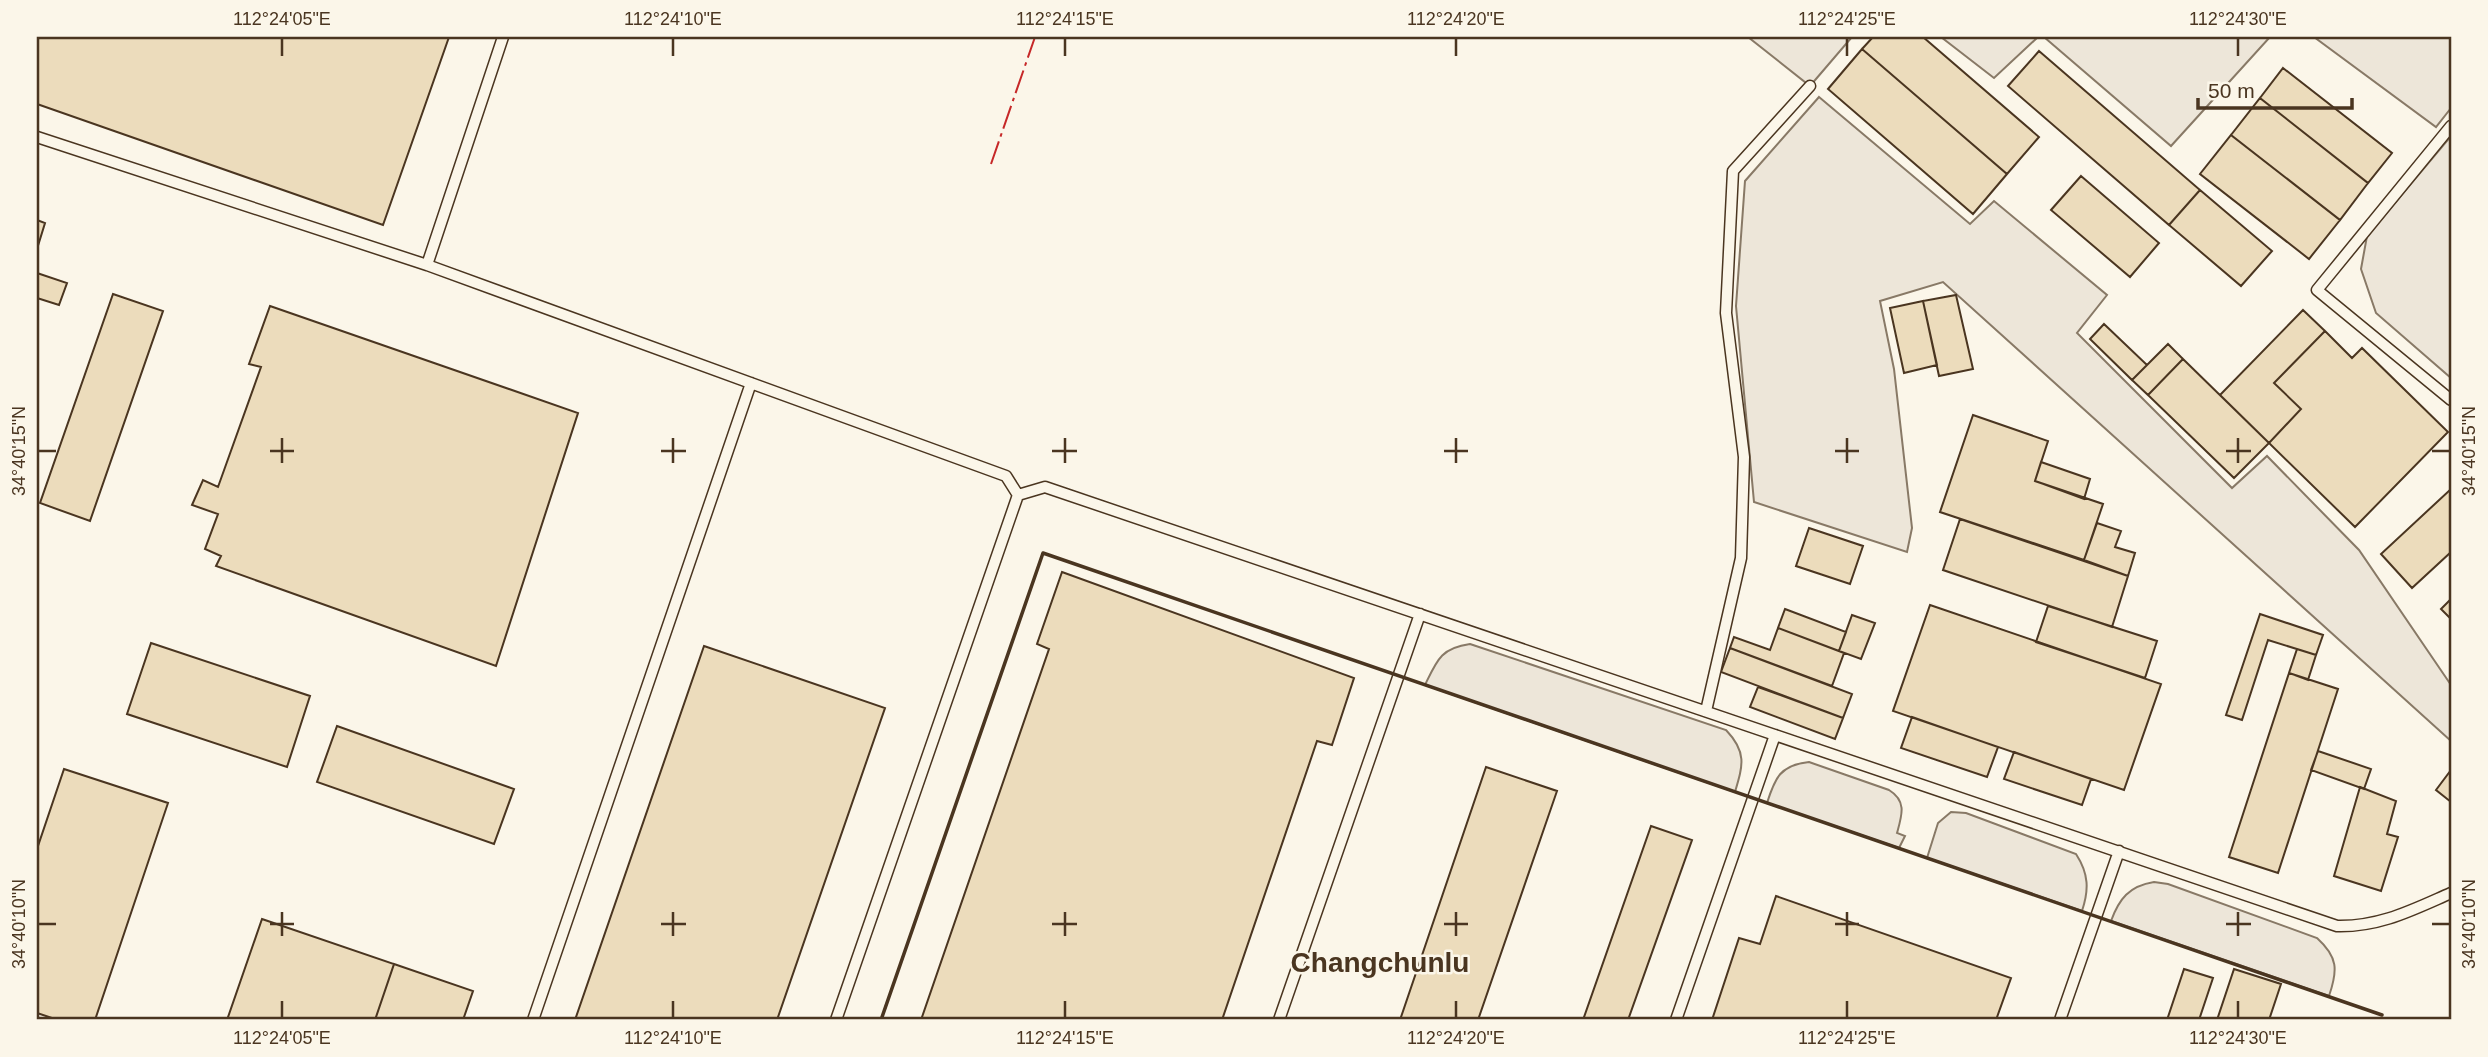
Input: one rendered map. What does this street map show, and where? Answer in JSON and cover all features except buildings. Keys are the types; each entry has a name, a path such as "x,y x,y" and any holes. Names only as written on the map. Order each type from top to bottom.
{"lane":[{"path":"427,265 503,37"},
{"path":"1706,711 1741,558 1744,457 1726,313 1733,171 1810,86"},
{"path":"2451,126 2317,290 2451,400"},
{"path":"37,137 427,265 1006,476 1018,495"},
{"path":"533,1020 751,383"},
{"path":"1018,495 1045,486 2337,926 2361,926 2392,918 2451,893"},
{"path":"836,1020 1018,495"},
{"path":"1279,1020 1420,614"},
{"path":"1676,1020 1775,735"},
{"path":"2060,1020 2119,851"}],"shaded area":[{"path":"1748,37 1852,37 1810,86"},
{"path":"1941,37 2038,37 1994,78"},
{"path":"2044,37 2270,37 2171,146"},
{"path":"2314,37 2451,37 2451,108 2436,127"},
{"path":"1819,97 1970,224 1994,201 2107,295 2077,333 2232,488 2267,456 2359,550 2451,685 2451,741 1943,282 1880,301 1894,369 1912,528 1907,552 1754,502 1736,306 1745,181"},
{"path":"2451,136 2451,378 2376,313 2361,269 2367,236"},
{"path":"1470,644 1726,730 1740,752 1740,774 1735,792 1425,685 1446,652"},
{"path":"1809,762 1895,794 1902,809 1897,833 1905,836 1899,848 1767,803 1780,774 1791,766"},
{"path":"1951,812 1966,813 2076,854 2087,882 2082,911 1927,858 1938,823"},
{"path":"2154,882 2168,884 2317,938 2329,951 2334,964 2334,979 2329,996 2111,921 2126,895 2138,887"}],"wall":[{"path":"881,1020 1043,553 2382,1015"}],"power":[{"path":"991,164 1035,37"}],"district":[{"name":"Changchunlu","path":"1380,962"}]}
